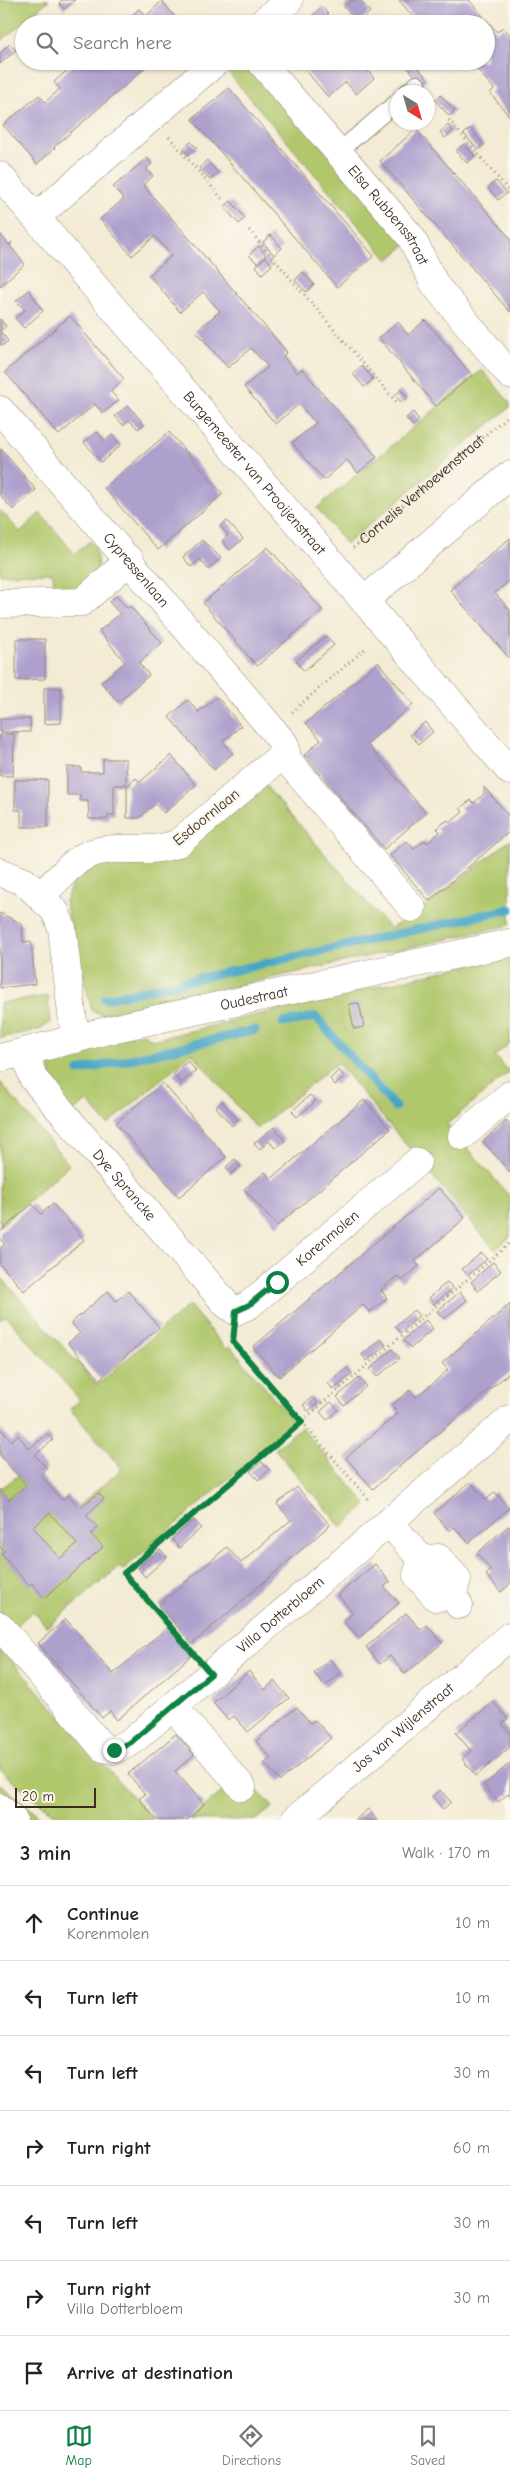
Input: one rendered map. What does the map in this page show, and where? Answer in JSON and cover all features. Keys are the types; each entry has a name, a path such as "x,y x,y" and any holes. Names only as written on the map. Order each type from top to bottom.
{"street":[{"path":"272,15 289,0"},
{"path":"36,217 207,70"},
{"name":"Elsa Rubbensstraat","path":"268,70 411,237 435,285 510,375"},
{"name":"Burgemeester van Prooijenstraat","path":"0,176 510,771"},
{"name":"Cypressenlaan","path":"0,410 130,560 412,908"},
{"path":"364,601 510,475"},
{"path":"0,604 82,602 130,560"},
{"name":"Esdoornlaan","path":"40,896 85,856 101,850 165,849 178,843 280,745"},
{"path":"0,872 25,882 55,911 62,928 76,1039"},
{"name":"Oudestraat","path":"13,1055 76,1039 510,943"},
{"name":"Dye Sprancke","path":"13,1055 226,1304 236,1311"},
{"path":"462,1136 510,1095"},
{"name":"Korenmolen","path":"236,1311 249,1305 417,1162"},
{"name":"Villa Dotterbloem","path":"4,1631 103,1748 114,1750 131,1742 173,1707 510,1419"},
{"path":"389,1522 422,1560 438,1558 456,1579 456,1600"},
{"name":"Jos van Wijlenstraat","path":"295,1820 510,1636"},
{"path":"173,1707 242,1788"},
{"path":"0,1808 13,1820"}],"lane":[{"path":"338,152 390,108"}],"path":[{"path":"152,117 224,201"},
{"path":"449,120 510,192"},
{"path":"249,230 397,403"},
{"name":"Cornelis Verhoevenstraat","path":"333,565 510,414"},
{"path":"280,745 388,629"},
{"path":"211,1674 124,1573 510,1243"},
{"path":"236,1311 233,1342 389,1522"}],"green space":[{"path":"0,0 49,0 32,15 15,15 15,29 0,42"},
{"path":"226,70 255,70 407,244 388,260"},
{"path":"482,370 510,403 510,407 346,544 317,508"},
{"path":"0,510 20,532 40,513 75,554 90,541 95,546 99,572 75,592 54,593 53,573 0,574"},
{"path":"264,784 390,929 430,903 510,840 510,925 104,1015 92,1011 65,902 73,882 100,862 149,861"},
{"path":"510,955 510,1043 495,1056 509,1072 447,1124 510,1197 510,1237 495,1250 337,1063 257,1129 192,1053 108,1125 87,1101 74,1111 58,1091 51,1078 51,1063 55,1054 143,1033 152,1040"},
{"path":"48,996 50,1022 41,1029 0,1038 0,1003"},
{"path":"0,1082 69,1165 0,1226"},
{"path":"0,1276 97,1385 189,1305 226,1349 230,1346 294,1422 123,1570 119,1567 47,1627 33,1611 0,1639 0,1489 30,1467 70,1513 122,1469 70,1409 80,1400 6,1316 0,1320"},
{"path":"301,1427 367,1505 341,1527 275,1449"},
{"path":"0,1648 153,1820 61,1820 0,1770"},
{"path":"0,1784 44,1820 29,1820 0,1790"},
{"path":"253,1786 273,1807 256,1820 189,1820 223,1791 240,1795"}],"building":[{"path":"62,0 75,0 64,9 59,3"},
{"path":"352,0 360,0 370,12 367,15 351,15 344,7"},
{"path":"399,0 469,0 482,15 412,15"},
{"path":"162,1 174,15 147,15"},
{"path":"322,7 329,15 313,15"},
{"path":"139,9 145,15 132,15"},
{"path":"503,27 510,35 510,117 490,93 494,89 478,70 495,70 495,30 497,32"},
{"path":"10,44 15,49 0,64 0,53"},
{"path":"68,70 143,70 37,164 3,125 39,95 45,102 60,89 54,82"},
{"path":"306,70 367,70 374,78 356,94 346,82 328,97"},
{"path":"410,70 420,70 428,79 422,84"},
{"path":"229,88 374,256 337,287 192,119"},
{"path":"441,95 455,111 449,116 435,100"},
{"path":"448,125 453,131 445,138 440,132"},
{"path":"470,128 484,145 478,150 464,134"},
{"path":"417,130 510,238 510,312 380,161"},
{"path":"191,142 197,148 188,155 183,149"},
{"path":"464,144 475,156 467,163 456,151"},
{"path":"147,158 152,164 146,169 153,176 143,185 287,352 283,356 297,373 302,369 377,457 358,473 347,460 324,480 292,443 316,423 299,404 276,424 244,387 268,367 251,348 228,368 196,331 220,311 203,292 180,312 149,275 171,256 155,236 132,256 100,219 124,199 113,187"},
{"path":"207,160 218,173 210,180 199,168"},
{"path":"496,181 507,193 498,200 488,188"},
{"path":"231,201 245,218 239,224 224,207"},
{"path":"0,234 9,245 12,242 10,246 25,264 0,286"},
{"path":"271,235 282,248 274,255 263,242"},
{"path":"259,246 266,255 257,263 249,255"},
{"path":"266,257 272,265 262,274 256,266"},
{"path":"303,272 314,285 306,292 295,280"},
{"path":"29,290 43,311 24,328 15,318 25,310 16,301"},
{"path":"70,316 124,379 110,391 119,400 103,413 95,404 59,435 5,372"},
{"path":"0,319 6,326 0,331"},
{"path":"425,320 472,375 436,406 379,338 398,322 408,335"},
{"path":"0,331 8,341 2,346 0,344"},
{"path":"362,366 373,379 364,387 353,374"},
{"path":"401,390 408,398 402,403 395,395"},
{"path":"128,405 144,424 138,429 129,420 123,425 115,416"},
{"path":"413,412 419,420 413,426 406,418"},
{"path":"97,432 105,441 112,435 121,445 101,462 84,442"},
{"path":"169,432 223,494 158,550 104,488"},
{"path":"1,449 36,490 13,510 0,495"},
{"path":"227,521 243,539 230,550 222,541 228,535 220,526"},
{"path":"510,538 510,580 495,593 510,610 510,659 450,590"},
{"path":"202,540 221,558 208,569 200,559 191,567 183,557"},
{"path":"268,547 322,610 257,666 203,603"},
{"path":"116,596 127,608 130,606 162,643 139,663 149,675 118,702 101,682 125,662 99,631 120,614 109,602"},
{"path":"326,636 334,645 304,671 296,661"},
{"path":"16,639 45,639 45,679 16,680"},
{"path":"378,662 413,704 367,744 426,813 384,849 304,755 321,740 306,723"},
{"path":"44,688 61,688 61,723 44,724"},
{"path":"217,697 241,726 223,741 233,753 214,770 169,717 188,700 198,712"},
{"path":"0,719 30,719 30,732 0,732"},
{"path":"425,722 433,732 419,744 410,735"},
{"path":"0,734 14,734 13,776 0,776"},
{"path":"171,755 196,785 164,813 155,804 139,818 127,818 127,786 136,778 140,782"},
{"path":"103,759 126,759 126,785 114,785 114,815 108,815 108,819 89,819 88,801 80,801 80,795 67,795 67,767 81,767 81,772 103,772"},
{"path":"15,780 48,780 48,827 21,827 21,810 15,810"},
{"path":"484,787 510,817 510,831 429,901 390,855 407,841 414,849 425,840 427,843 440,832 437,828 440,825 448,820 450,823 463,812 460,808 471,800 474,803 484,794"},
{"path":"0,913 22,924 23,942 31,941 35,984 0,988"},
{"path":"359,1003 364,1027 354,1029 349,1004"},
{"path":"188,1061 196,1071 181,1083 173,1074"},
{"path":"339,1070 345,1077 335,1085 330,1079"},
{"path":"163,1083 226,1157 179,1197 116,1123"},
{"path":"310,1095 316,1101 297,1117 292,1111"},
{"path":"364,1100 390,1129 277,1226 244,1189 265,1172 271,1179"},
{"path":"222,1101 238,1120 232,1126 216,1107"},
{"path":"506,1121 510,1125 510,1173 483,1141"},
{"path":"274,1127 285,1141 275,1148 269,1141 260,1149 254,1143"},
{"path":"235,1159 241,1166 231,1174 226,1167"},
{"path":"439,1188 465,1218 415,1261 419,1266 402,1281 397,1276 381,1290 387,1298 370,1312 363,1305 279,1377 253,1347"},
{"path":"32,1204 41,1214 53,1204 84,1240 24,1291 0,1264 0,1248 5,1245 0,1239 0,1232"},
{"path":"481,1253 487,1259 468,1275 462,1269"},
{"path":"493,1262 501,1271 478,1291 471,1282"},
{"path":"447,1282 453,1288 434,1304 429,1298"},
{"path":"108,1291 116,1301 128,1291 159,1327 100,1379 68,1343 80,1333 71,1323"},
{"path":"460,1292 467,1300 444,1319 437,1311"},
{"path":"510,1304 510,1372 373,1489 346,1458 398,1413 392,1405 410,1390 416,1397 432,1384 448,1370 442,1363"},
{"path":"414,1310 419,1316 401,1333 395,1326"},
{"path":"426,1320 433,1329 411,1348 403,1340"},
{"path":"380,1339 386,1345 367,1361 362,1355"},
{"path":"392,1349 400,1358 377,1377 370,1369"},
{"path":"347,1368 352,1374 333,1390 328,1383"},
{"path":"359,1378 366,1386 344,1406 337,1397"},
{"path":"312,1397 318,1403 308,1411 303,1405"},
{"path":"331,1402 338,1410 327,1420 320,1412"},
{"path":"0,1428 11,1441 18,1435 29,1449 48,1434 53,1440 35,1455 47,1469 40,1475 62,1500 68,1495 80,1508 98,1493 104,1499 86,1515 98,1528 91,1534 103,1547 44,1598 32,1583 29,1586 1,1554 5,1551 0,1547 0,1489 9,1500 26,1485 0,1455","holes":["50,1513 77,1544 60,1559 33,1527"]},
{"path":"262,1462 269,1470 258,1480 250,1471"},
{"path":"470,1482 486,1500 495,1492 509,1508 469,1543 454,1527 449,1531 434,1513"},
{"path":"297,1487 330,1525 192,1644 159,1605 227,1547 241,1563 291,1520 277,1504"},
{"path":"194,1520 201,1528 179,1548 172,1539"},
{"path":"508,1526 510,1528 510,1584 501,1592 486,1575 491,1570 477,1553"},
{"path":"160,1549 167,1557 145,1577 138,1568"},
{"path":"375,1564 390,1582 384,1587 399,1603 359,1638 344,1621 353,1613 338,1595"},
{"path":"406,1613 421,1630 427,1625 442,1643 405,1674 390,1656 380,1664 366,1647"},
{"path":"66,1619 113,1674 168,1627 192,1655 117,1720 110,1711 102,1718 38,1643"},
{"path":"330,1659 341,1673 325,1686 314,1673"},
{"path":"249,1671 265,1690 274,1681 289,1698 248,1732 234,1716 228,1720 213,1703"},
{"path":"493,1702 508,1719 502,1724 510,1733 510,1747 476,1776 462,1759 471,1751 456,1733"},
{"path":"297,1707 310,1723 315,1720 331,1738 280,1781 265,1763 271,1758 256,1741"},
{"path":"176,1734 194,1755 175,1771 204,1804 187,1820 157,1820 139,1799 145,1794 128,1774"},
{"path":"510,1763 510,1796 508,1794 498,1802 484,1785"},
{"path":"440,1790 451,1802 443,1809 432,1796"},
{"path":"368,1809 377,1820 355,1820"}],"waterway":[{"path":"105,999 510,909"},
{"path":"283,1023 316,1017 395,1107"},
{"path":"79,1071 255,1030"}],"route":[{"path":"114,1750 131,1742 211,1674 124,1573 302,1422 233,1342 236,1311 249,1305 277,1282"}]}
